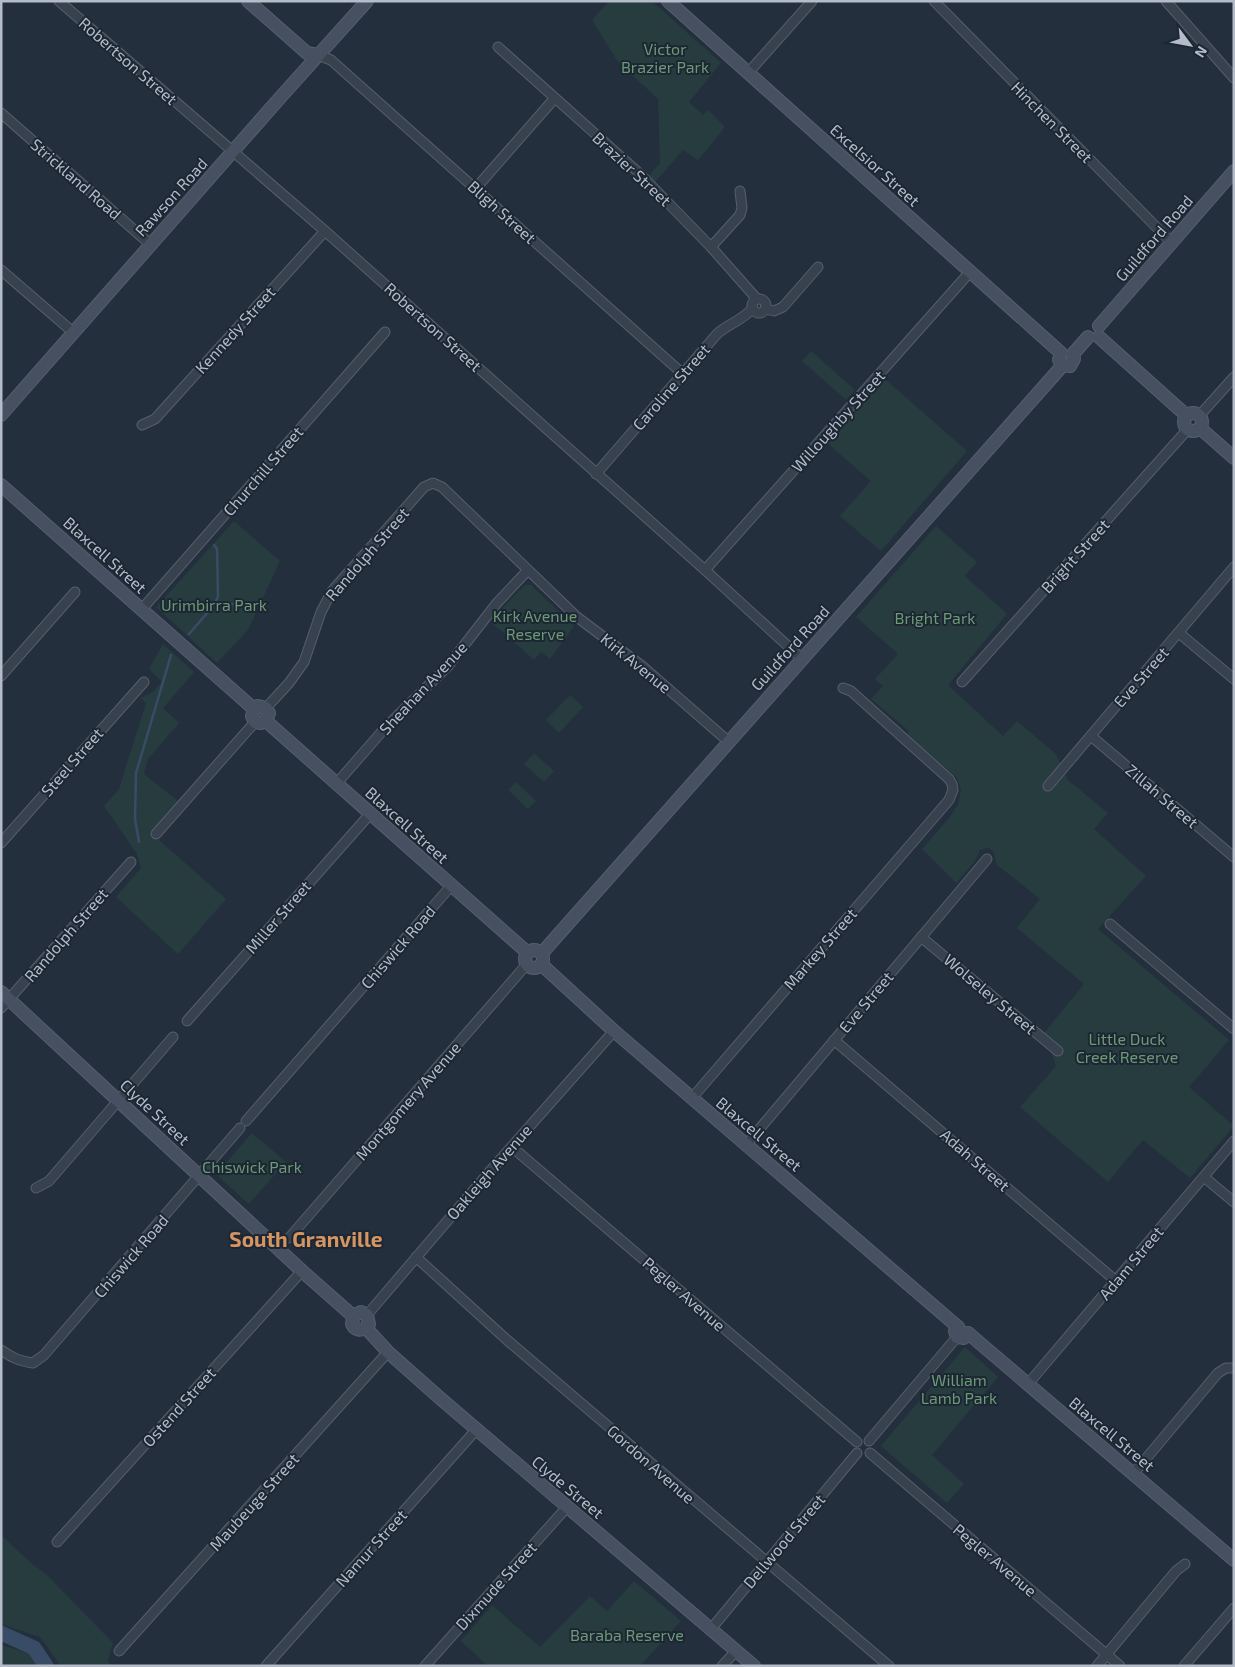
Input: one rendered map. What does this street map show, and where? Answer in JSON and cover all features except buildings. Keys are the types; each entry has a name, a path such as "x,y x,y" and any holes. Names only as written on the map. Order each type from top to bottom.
{"street":[{"name":"Robertson Street","path":"59,1 325,231 802,659"},
{"path":"248,1 307,53 318,55"},
{"name":"Rawson Road","path":"1,415 150,244 367,1"},
{"name":"Excelsior Street","path":"668,1 1066,358"},
{"path":"748,73 812,1"},
{"name":"Hinchen Street","path":"934,1 1171,242"},
{"path":"1166,1 1234,78"},
{"name":"Brazier Street","path":"498,47 639,173 711,247 758,299"},
{"name":"Bligh Street","path":"318,55 331,60 683,374"},
{"path":"476,188 554,99"},
{"name":"Strickland Road","path":"1,113 150,244"},
{"name":"Guildford Road","path":"542,959 729,742 1066,358 1096,333 1171,242 1234,171"},
{"path":"711,247 740,215 742,208 740,192"},
{"name":"Kennedy Street","path":"142,424 155,419 325,231"},
{"path":"764,309 765,303 762,300 758,299 753,302 755,311 760,312 764,309 774,310 783,307 818,266"},
{"path":"1,270 74,333"},
{"name":"Willoughby Street","path":"705,570 970,272"},
{"name":"Caroline Street","path":"596,474 721,331 747,315 753,308"},
{"name":"Churchill Street","path":"142,609 385,332"},
{"path":"1096,333 1234,458"},
{"name":"Bright Street","path":"962,682 1234,377"},
{"name":"Kirk Avenue","path":"434,483 442,487 577,617 648,672 729,742"},
{"name":"Randolph Street","path":"156,834 289,683 304,662 321,612 332,590 424,487 434,483"},
{"name":"Blaxcell Street","path":"1,485 451,886 527,958"},
{"name":"Eve Street","path":"1048,786 1234,567"},
{"name":"Sheahan Avenue","path":"336,783 385,728 448,666 497,602 528,570"},
{"path":"1,676 75,592"},
{"path":"1179,633 1234,679"},
{"name":"Steel Street","path":"1,843 144,682"},
{"name":"Markey Street","path":"692,1098 949,800 953,790 949,780 851,691 843,688"},
{"name":"Zillah Street","path":"1091,736 1234,857"},
{"name":"Miller Street","path":"187,1021 370,814"},
{"name":"Eve Street","path":"746,1145 988,859"},
{"name":"Randolph Street","path":"4,1000 131,862"},
{"name":"Chiswick Road","path":"1,1350 11,1358 33,1363 44,1355 451,886"},
{"path":"1110,924 1234,1029"},
{"name":"Wolseley Street","path":"921,937 1058,1051"},
{"path":"527,958 530,950 537,950 542,959"},
{"name":"Montgomery Avenue","path":"289,1238 527,958"},
{"name":"Blaxcell Street","path":"542,959 614,1030 961,1332 1028,1384 1234,1560"},
{"name":"Clyde Street","path":"4,1000 119,1101 353,1316"},
{"name":"Oakleigh Avenue","path":"367,1315 614,1030"},
{"path":"36,1188 49,1181 173,1037"},
{"name":"Adah Street","path":"834,1040 1116,1281"},
{"name":"Adam Street","path":"1028,1384 1234,1141"},
{"name":"Pegler Avenue","path":"512,1147 857,1442"},
{"path":"1204,1177 1234,1202"},
{"name":"Gordon Avenue","path":"416,1257 507,1340 888,1666"},
{"name":"Ostend Street","path":"57,1542 302,1271"},
{"path":"362,1312 367,1315 369,1324 366,1328 358,1330 353,1326 353,1316 362,1312"},
{"name":"Clyde Street","path":"366,1328 388,1352 476,1430 754,1666"},
{"path":"869,1441 961,1332"},
{"name":"Maubeuge Street","path":"119,1651 388,1352"},
{"path":"1133,1474 1218,1373 1226,1368 1234,1368"},
{"name":"Namur Street","path":"266,1666 476,1430"},
{"path":"865,1439 869,1441 872,1447 870,1453 863,1456 857,1453 855,1447 857,1442 865,1439"},
{"name":"Dellwood Street","path":"711,1629 857,1453"},
{"name":"Pegler Avenue","path":"870,1453 1120,1666"},
{"name":"Dixmude Street","path":"425,1666 567,1506"},
{"path":"1097,1666 1176,1571 1185,1564"},
{"path":"1184,1666 1234,1608"},
{"path":"722,1666 736,1650"}],"green space":[{"name":"Victor Brazier Park","path":"609,1 652,1 721,63 689,102 703,115 708,110 725,127 698,160 683,150 655,182 649,176 660,163 658,99 618,62 592,20"},
{"path":"811,351 855,390 846,400 802,361"},
{"path":"885,379 967,451 881,551 840,516 871,481 828,444"},
{"name":"Urimbirra Park","path":"234,521 280,561 248,630 217,663 156,607"},
{"name":"Little Duck Creek Reserve","path":"936,526 977,562 965,576 1007,614 948,685 1003,736 1017,721 1056,754 1068,780 1108,813 1094,829 1146,876 1098,929 1229,1040 1189,1087 1234,1126 1190,1178 1143,1140 1108,1182 1020,1107 1056,1066 1044,1033 1084,984 1017,928 1040,899 997,865 993,851 988,848 980,850 975,861 956,883 922,849 950,817 958,804 961,790 957,778 907,735 909,731 871,699 883,686 875,679 898,654 856,617"},
{"name":"Kirk Avenue Reserve","path":"525,585 531,585 574,626 550,659 541,652 534,660 492,623 507,603"},
{"path":"163,644 194,672 163,708 179,723 148,759 144,774 179,802 152,834 226,899 178,954 116,897 141,868 137,854 104,806 119,789 146,703 140,698 153,692 162,682 149,669"},
{"path":"570,695 583,707 559,733 546,720"},
{"path":"534,753 554,771 544,782 524,764"},
{"path":"516,782 536,801 528,809 508,790"},
{"name":"Chiswick Park","path":"252,1133 286,1162 249,1204 219,1177 218,1172"},
{"name":"William Lamb Park","path":"965,1347 998,1377 932,1455 964,1484 947,1503 881,1446"},
{"path":"1,1535 32,1564 46,1574 113,1643 108,1661 113,1666 61,1666 40,1637 1,1624"},
{"name":"Baraba Reserve","path":"634,1581 681,1621 640,1666 488,1666 461,1641 492,1605 540,1647 590,1596 607,1611"},
{"path":"1,1645 30,1654 37,1666 1,1666"}],"waterway":[{"path":"189,634 215,604 218,596 217,549 214,545"},
{"path":"215,604 248,604 256,607"},
{"path":"139,842 135,819 136,773 171,655"},
{"path":"1,1633 34,1648 46,1666"}],"district":[{"name":"South Granville","path":"306,1240"}],"park label":[{"name":"Bright Park","path":"935,618"}]}
